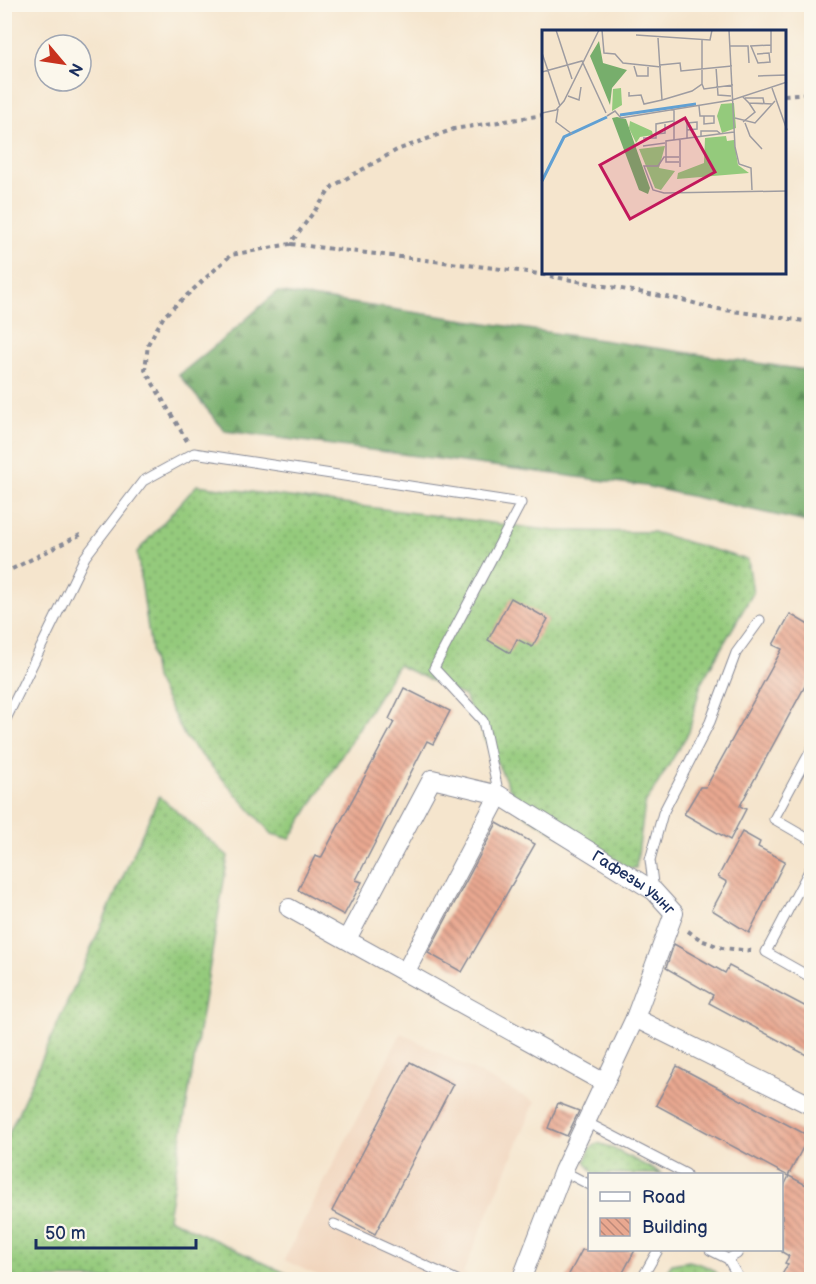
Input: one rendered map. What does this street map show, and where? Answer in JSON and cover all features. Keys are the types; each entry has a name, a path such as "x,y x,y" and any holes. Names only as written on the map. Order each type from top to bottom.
{"street":[{"name":"Гафезы уынг","path":"347,939 432,779 499,795 654,891 674,913 635,1018 563,1171 522,1280"},
{"path":"405,971 499,795"},
{"path":"289,908 603,1082"},
{"path":"635,1018 812,1106"}],"lane":[{"path":"4,723 85,557 143,481 194,453 521,503 434,668 483,721 499,795"},
{"path":"654,891 650,860 663,813 710,722 736,653 760,620"},
{"path":"812,748 774,819 812,841"},
{"path":"812,865 766,952 812,978"},
{"path":"586,1122 684,1173"},
{"path":"563,1171 588,1184"},
{"path":"334,1224 457,1280"},
{"path":"641,1280 657,1251"},
{"path":"712,1251 728,1259 740,1280"},
{"path":"728,1259 738,1251"}],"path":[{"path":"786,95 812,93"},
{"path":"290,244 333,186 397,150 454,129 542,115"},
{"path":"194,453 145,370 148,344 164,316 231,255 290,244 526,272 683,300 711,308 812,322"},
{"path":"4,573 86,531"},
{"path":"667,932 690,931 701,940 722,948 766,952"}],"shaded area":[{"path":"401,1033 535,1102 463,1273 474,1279 325,1279 284,1260"}],"green space":[{"path":"277,292 811,371 811,523 645,486 225,431 179,375"},
{"path":"197,485 555,531 653,532 748,560 753,593 701,683 689,732 645,804 636,868 619,870 522,813 464,696 398,665 290,839 272,834 185,737 155,678 137,552"},
{"path":"159,796 228,856 168,1218 298,1279 5,1279 5,1142"},
{"path":"598,1143 610,1147 660,1173 593,1173 585,1161 590,1149"},
{"path":"689,1261 711,1269 720,1279 661,1279 672,1264"}],"building":[{"path":"511,598 548,619 532,647 517,639 510,653 488,640"},
{"path":"790,614 812,627 812,673 740,806 746,809 730,840 684,814 700,787 706,787 782,649 773,645"},
{"path":"404,688 450,711 433,744 427,741 356,880 362,882 344,915 298,890 315,856 321,858 394,722 389,719"},
{"path":"497,823 535,844 462,972 428,953"},
{"path":"742,832 760,842 758,847 785,861 749,933 712,910 727,882 718,877"},
{"path":"674,944 725,973 729,966 812,1010 812,1058 709,1003 713,995 666,968"},
{"path":"410,1062 453,1084 375,1234 332,1211"},
{"path":"677,1066 809,1136 788,1176 656,1105"},
{"path":"558,1103 579,1111 567,1136 548,1128"},
{"path":"789,1176 812,1188 812,1261 802,1280 779,1280 788,1264 785,1263 789,1256 782,1252 783,1188"},
{"path":"582,1250 634,1251 619,1280 566,1280"}]}
